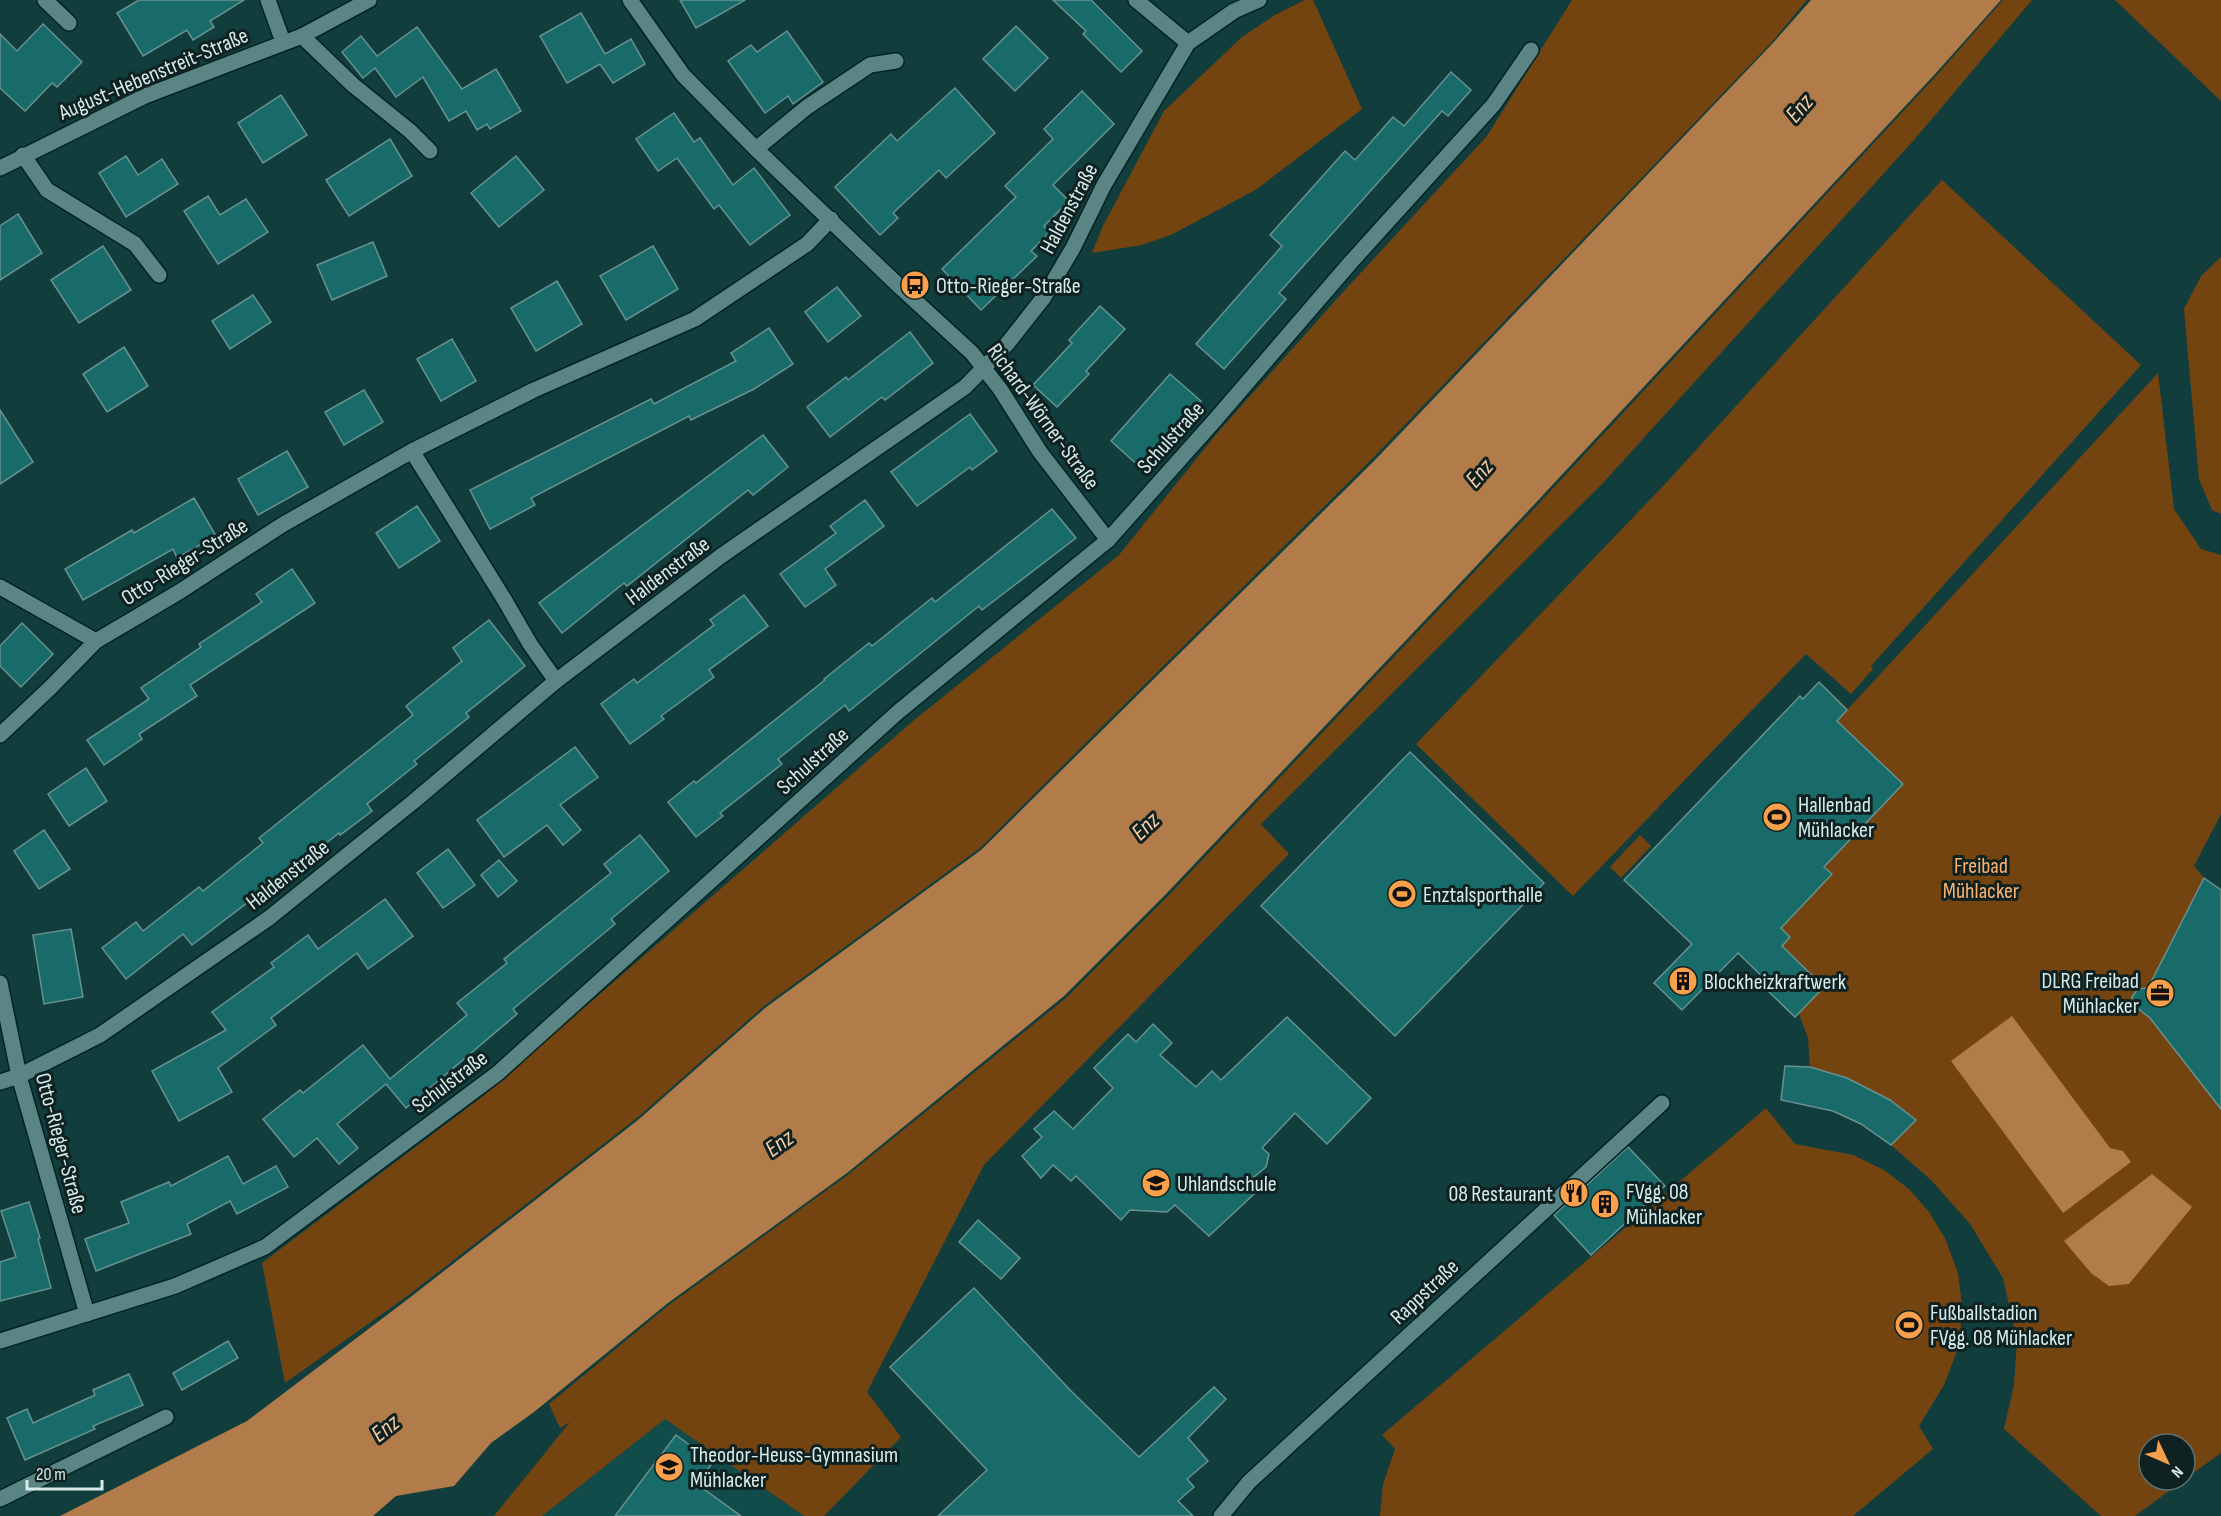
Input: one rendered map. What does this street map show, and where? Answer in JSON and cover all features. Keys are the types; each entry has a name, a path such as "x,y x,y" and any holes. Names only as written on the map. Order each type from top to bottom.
{"street":[{"path":"45,0 69,22"},
{"path":"268,0 283,42"},
{"name":"August-Hebenstreit-Straße","path":"0,168 145,96 302,36 369,0"},
{"name":"Richard-Wörner-Straße","path":"630,0 683,75 756,149 972,353 985,368 1040,452 1108,540"},
{"path":"1136,0 1188,43"},
{"name":"Haldenstraße","path":"0,1082 19,1076 100,1035 269,918 556,681 721,556 965,387 985,368 1044,297 1073,248 1104,185 1188,43 1234,11 1259,0"},
{"path":"302,36 353,85 410,131 430,151"},
{"name":"Schulstraße","path":"0,1341 175,1286 265,1247 498,1073 898,712 1108,540 1351,262 1494,104 1531,50"},
{"path":"756,149 807,107 870,65 896,62"},
{"path":"23,155 47,190 135,244 159,274"},
{"name":"Otto-Rieger-Straße","path":"0,735 96,641 179,592 282,525 412,451 534,390 695,319 807,244 831,219"},
{"path":"412,451 530,644 556,681"},
{"path":"0,587 96,641"},
{"name":"Otto-Rieger-Straße","path":"0,983 19,1076 87,1314"},
{"name":"Rappstraße","path":"1221,1516 1249,1482 1662,1103"},
{"path":"0,1499 166,1417"}],"shaded area":[{"name":"Theodor-Heuss-Gymnasium Mühlacker","path":"665,1419 804,1516 542,1516"}],"green space":[{"path":"1305,0 1313,0 1362,109 1257,189 1173,234 1142,245 1092,253 1103,226 1164,111 1242,37 1275,15"},
{"path":"1572,0 1807,0 1772,42 1373,458 980,848 764,1006 637,1118 406,1297 285,1383 262,1263 483,1096 913,721 1119,555 1218,432 1487,136"},
{"path":"2003,0 2032,0 1914,140 1603,483 1261,824 1289,854 984,1165 867,1392 901,1437 824,1516 804,1516 665,1419 542,1516 494,1516 570,1422 560,1428 549,1404 669,1305 849,1174 1066,998 1170,894 1532,511 1937,75"},
{"path":"2115,0 2221,0 2221,101"},
{"path":"1942,180 2141,365 1871,666 1873,669 1851,694 1806,654 1573,896 1416,744 1666,483"},
{"path":"2221,257 2221,514 2212,510 2199,479 2184,309 2201,276"},
{"name":"Freibad Mühlacker","path":"2158,373 2174,509 2201,549 2221,555 2221,814 2194,866 2204,878 2221,890 2221,1453 2197,1470 2197,1432 2137,1432 2137,1492 2168,1492 2135,1516 2101,1516 2004,1429 2014,1385 2017,1341 2003,1278 1970,1224 1932,1181 1891,1145 1861,1124 1833,1111 1781,1100 1785,1066 1810,1067 1808,1038 1799,1014 1795,1017 1769,992 1788,972 1757,971 1717,933 1698,951 1625,880 1800,696 1803,698 1819,682 1848,709"},
{"path":"1640,835 1651,846 1621,878 1610,867"},
{"path":"1766,1108 1795,1144 1853,1155 1884,1170 1909,1189 1929,1212 1945,1238 1958,1273 1962,1306 1960,1343 1944,1385 1919,1426 1933,1449 1853,1516 1380,1516 1383,1484 1395,1449 1382,1435"}],"water":[{"name":"Enz","path":"1811,0 2001,0 1936,73 1530,509 1167,893 1064,996 847,1173 668,1303 534,1412 491,1443 454,1486 396,1496 373,1516 60,1516 247,1421 638,1120 765,1008 981,850 1375,460 1773,43"},
{"path":"2012,1016 2110,1148 2123,1151 2131,1162 2063,1213 1951,1061"},
{"path":"2152,1174 2192,1207 2129,1284 2109,1286 2091,1273 2064,1241"}],"building":[{"path":"139,0 244,0 210,21 214,27 193,40 187,30 143,56 117,13"},
{"path":"680,0 745,0 696,28"},
{"path":"1053,0 1091,0 1142,51 1121,72 1083,34 1086,31"},
{"path":"581,13 605,54 631,39 645,64 613,83 600,64 567,83 540,36"},
{"path":"43,24 82,62 57,87 52,83 25,111 0,88 0,34 17,51"},
{"path":"1016,26 1048,58 1015,91 983,59"},
{"path":"417,27 462,89 496,69 521,111 490,129 487,124 477,130 466,111 449,121 423,77 396,97 375,68 363,78 342,52 361,36 377,56"},
{"path":"787,31 823,82 793,104 788,96 765,113 728,61 751,45 757,52"},
{"path":"1451,72 1471,90 1448,116 1442,111 1279,293 1286,299 1224,369 1196,344 1282,246 1270,235 1345,151 1355,160 1393,117 1404,126"},
{"path":"955,88 995,133 946,178 939,170 893,213 898,218 880,235 835,187 891,134 897,141"},
{"path":"1082,91 1114,124 1053,185 1069,201 1044,226 1050,232 1031,251 1037,256 981,310 942,269 1016,197 1005,186 1053,139 1044,129"},
{"path":"281,95 307,135 263,163 238,123"},
{"path":"674,113 694,142 700,138 733,185 754,168 790,215 750,245 719,205 714,209 677,158 658,171 636,139"},
{"path":"390,139 412,176 349,216 326,180"},
{"path":"126,156 138,175 162,159 178,184 126,217 99,173"},
{"path":"516,156 544,190 499,227 471,193"},
{"path":"208,196 220,215 246,199 268,232 218,264 184,211"},
{"path":"18,214 42,253 0,280 0,226"},
{"path":"373,242 387,276 332,300 317,265"},
{"path":"103,246 131,290 79,323 51,280"},
{"path":"653,246 678,289 626,320 600,276"},
{"path":"557,281 582,324 536,351 511,308"},
{"path":"837,287 861,316 828,342 805,312"},
{"path":"253,295 271,322 230,349 212,321"},
{"path":"1100,306 1125,329 1086,371 1089,374 1057,407 1033,385 1072,343 1069,340"},
{"path":"769,328 793,364 754,389 691,420 689,416 531,498 535,505 490,529 470,490 651,399 654,404 736,361 731,353"},
{"path":"910,332 933,363 885,400 882,397 830,437 807,407 846,377 848,380"},
{"path":"452,339 476,381 441,401 417,359"},
{"path":"124,347 148,386 107,412 83,374"},
{"path":"1170,374 1201,401 1141,468 1111,441"},
{"path":"364,390 383,422 344,445 325,412"},
{"path":"0,410 33,462 0,484"},
{"path":"970,414 997,451 972,470 970,467 917,506 891,472"},
{"path":"763,435 788,467 753,495 748,490 627,586 624,583 562,633 539,603"},
{"path":"287,451 308,487 258,515 238,479"},
{"path":"194,498 216,536 177,558 173,549 83,600 65,569 132,530 134,533"},
{"path":"865,500 884,526 825,569 836,585 805,607 780,574 836,533 830,526"},
{"path":"417,506 440,541 399,568 376,533"},
{"path":"1052,509 1076,538 982,610 979,606 849,711 845,705 778,759 782,764 720,813 723,816 696,837 668,802 694,781 696,783 869,643 872,646 932,598 935,602"},
{"path":"292,569 315,603 190,685 197,696 139,734 142,739 104,765 87,740 149,699 141,688 201,647 199,644 262,602 256,594"},
{"path":"744,595 768,626 709,670 714,677 661,716 664,719 630,744 601,704 634,679 637,683 714,625 710,620"},
{"path":"489,620 525,666 466,713 469,717 414,761 417,764 367,804 372,811 340,835 339,833 192,945 183,934 126,979 102,948 136,922 143,931 199,887 203,891 263,843 259,838 413,715 406,706 462,661 453,648"},
{"path":"22,623 53,654 21,687 0,666 0,646"},
{"name":"Hallenbad Mühlacker","path":"1819,682 1847,710 1837,721 1903,784 1824,867 1832,874 1781,928 1790,937 1782,946 1824,987 1795,1017 1769,992 1773,987 1738,953 1682,1010 1654,983 1692,944 1624,880 1800,696 1803,699"},
{"path":"575,747 598,777 560,805 581,830 563,845 547,825 504,857 477,820"},
{"name":"Enztalsporthalle","path":"1410,752 1544,883 1395,1036 1261,906"},
{"path":"86,768 107,801 69,826 48,794"},
{"path":"44,830 70,869 39,889 14,851"},
{"path":"640,835 669,871 611,919 615,924 513,1009 517,1014 406,1108 386,1084 337,1124 358,1148 339,1164 317,1138 294,1157 263,1119 300,1090 303,1093 363,1045 390,1079 467,1015 457,1003 507,963 504,959 611,873 604,864"},
{"path":"448,849 475,885 443,908 417,873"},
{"path":"499,860 517,881 498,897 481,875"},
{"name":"DLRG Freibad Mühlacker","path":"2204,878 2221,890 2221,1109 2150,1018 2135,1006 2132,997 2138,989 2148,988"},
{"path":"385,899 413,936 368,969 357,953 271,1018 276,1025 218,1068 232,1092 179,1121 152,1071 226,1030 212,1012 274,967 271,963 308,935 318,949"},
{"path":"71,929 83,997 44,1004 33,935"},
{"path":"1287,1017 1371,1098 1327,1144 1295,1113 1262,1148 1269,1154 1266,1167 1244,1185 1254,1194 1209,1236 1175,1205 1167,1212 1130,1210 1121,1220 1076,1176 1071,1181 1053,1165 1041,1178 1022,1156 1042,1137 1034,1129 1054,1111 1073,1129 1113,1088 1094,1068 1128,1034 1136,1042 1153,1024 1172,1043 1160,1055 1196,1087 1212,1071 1221,1080"},
{"path":"1785,1066 1810,1067 1847,1078 1890,1100 1916,1120 1891,1145 1861,1124 1833,1111 1781,1100"},
{"name":"FVgg. 08 Mühlacker","path":"1628,1147 1665,1186 1591,1255 1554,1215"},
{"path":"228,1156 243,1184 276,1166 288,1187 237,1214 230,1201 187,1224 191,1234 96,1271 85,1239 129,1223 121,1202 169,1182 171,1186"},
{"path":"29,1202 51,1288 0,1301 0,1262 16,1257 1,1211"},
{"path":"978,1220 1020,1258 1001,1279 959,1242"},
{"path":"974,1288 1071,1391 1139,1457 1214,1387 1226,1399 1188,1438 1208,1461 1187,1479 1194,1487 1178,1501 1193,1516 938,1516 987,1470 890,1367"},
{"path":"228,1341 238,1358 182,1390 173,1373"},
{"path":"129,1374 143,1405 93,1426 95,1429 25,1460 7,1418 27,1409 33,1423 95,1395 93,1390"},
{"path":"676,1435 713,1462 697,1484 741,1516 615,1516"}],"place":[{"name":"Otto-Rieger-Straße","path":"915,285"},
{"name":"Hallenbad Mühlacker","path":"1777,817"},
{"name":"Enztalsporthalle","path":"1402,894"},
{"name":"Blockheizkraftwerk","path":"1683,981"},
{"name":"DLRG Freibad Mühlacker","path":"2160,993"},
{"name":"Uhlandschule","path":"1156,1183"},
{"name":"08 Restaurant","path":"1574,1193"},
{"name":"FVgg. 08 Mühlacker","path":"1605,1204"},
{"name":"Fußballstadion FVgg. 08 Mühlacker","path":"1909,1325"},
{"name":"Theodor-Heuss-Gymnasium Mühlacker","path":"669,1467"}]}
